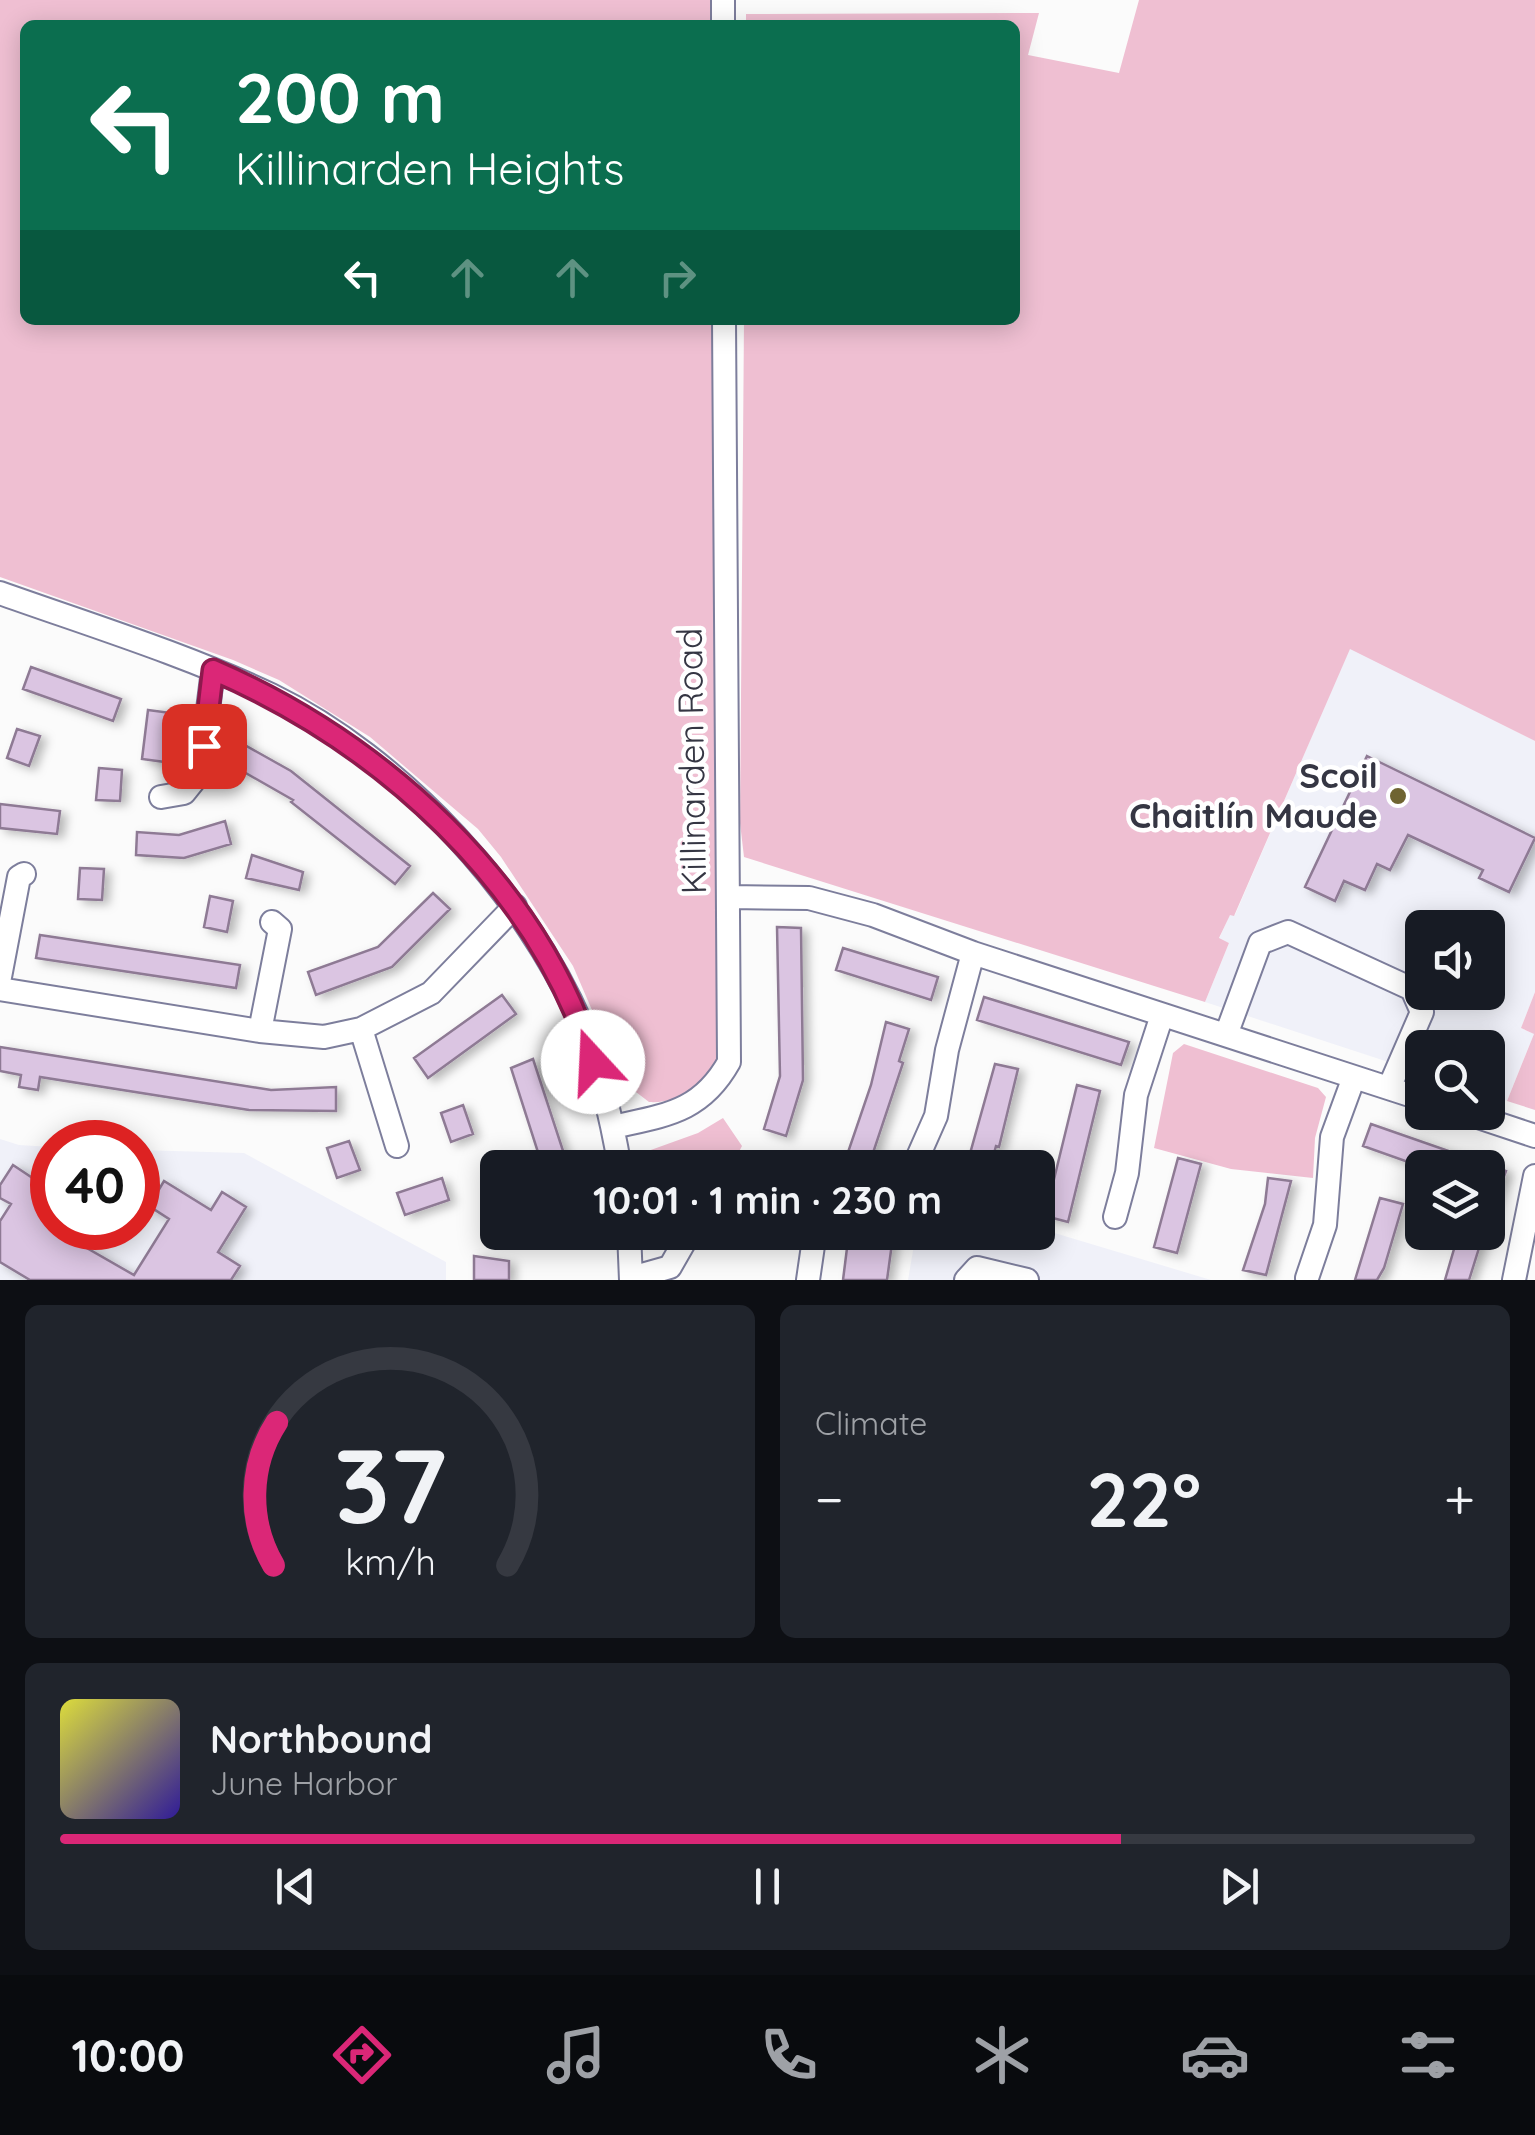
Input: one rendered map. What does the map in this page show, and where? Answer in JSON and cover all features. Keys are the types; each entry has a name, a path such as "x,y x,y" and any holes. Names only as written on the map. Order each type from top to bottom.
{"street":[{"name":"Killinarden Road","path":"613,1128 696,1103 714,1088 728,1062 724,325"},
{"path":"0,593 274,696 394,779 440,821 515,906 583,1028 617,1150"},
{"path":"161,797 184,793 200,773 213,670"},
{"path":"0,977 18,877 24,874"},
{"path":"730,897 809,898 872,916 972,953 1405,1093"},
{"path":"0,990 260,1031 324,1036 362,1029 431,993 515,906"},
{"path":"260,1031 280,929 272,922"},
{"path":"1226,1036 1260,943 1288,932 1412,989 1422,1012 1389,1088"},
{"path":"921,1150 936,1116 947,1050 972,953"},
{"path":"1115,1218 1127,1173 1136,1095 1162,1014"},
{"path":"362,1029 398,1146"},
{"path":"1307,1278 1324,1225 1332,1137 1354,1077"},
{"path":"1505,1126 1535,1136"},
{"path":"1514,1280 1535,1176"},
{"path":"630,1250 631,1279 670,1267 680,1250"},
{"path":"808,1280 812,1250"},
{"path":"966,1280 977,1268 1027,1280"}],"shaded area":[{"path":"0,0 712,0 712,20 20,20 20,325 712,325 718,1057 707,1076 691,1091 671,1100 649,1102 623,1082 573,966 501,857 478,829 370,737 279,680 233,660 0,577"},
{"path":"1139,0 1535,0 1535,741 1350,649 1234,916 1230,915 1219,938 1229,943 1205,1002 744,857 740,823 744,325 1020,325 1020,20 746,20 746,14 1039,13 1028,55 1119,73"},
{"path":"1350,648 1535,741 1535,992 1521,1028 1534,1034 1507,1101 1505,1030 1405,1030 1405,1067 1205,1002 1229,943 1219,939 1230,914 1235,915"},
{"path":"1535,992 1535,1110 1507,1101 1534,1034 1521,1028"},
{"path":"1184,1044 1318,1088 1326,1097 1315,1138 1313,1178 1231,1169 1154,1148 1173,1053"},
{"path":"723,1118 742,1146 740,1150 651,1150 698,1133"},
{"path":"0,1139 30,1146 30,1250 160,1250 160,1151 244,1153 446,1262 446,1280 0,1280"},
{"path":"1055,1233 1211,1280 908,1280 913,1250 1055,1250"}],"building":[{"path":"31,667 121,699 113,721 23,689"},
{"path":"148,710 171,713 165,762 142,759"},
{"path":"17,729 40,736 29,766 7,758"},
{"path":"234,739 291,771 410,866 395,884 293,800 223,760"},
{"name":"Scoil Chaitlín Maude","path":"1367,756 1535,838 1509,892 1479,878 1483,870 1408,835 1390,870 1377,864 1365,890 1344,881 1335,901 1305,887"},
{"path":"99,768 122,770 120,801 96,800"},
{"path":"0,804 60,811 57,834 0,828"},
{"path":"225,821 231,844 184,858 136,855 137,832 179,835"},
{"path":"252,855 303,872 299,890 246,878"},
{"path":"80,868 104,869 102,900 78,899"},
{"path":"433,893 450,909 392,967 316,995 308,972 378,947"},
{"path":"210,896 233,901 227,932 204,927"},
{"path":"777,927 801,928 803,1080 786,1136 764,1129 780,1076"},
{"path":"40,935 240,965 236,988 36,958"},
{"path":"843,948 938,977 931,1000 836,970"},
{"path":"502,995 516,1014 428,1078 414,1058"},
{"path":"984,997 1129,1042 1121,1065 977,1020"},
{"path":"886,1022 909,1029 899,1061 903,1063 874,1150 849,1150 871,1085"},
{"path":"0,1047 271,1090 336,1087 336,1111 249,1110 40,1077 38,1090 19,1087 21,1075 0,1071"},
{"path":"533,1059 563,1150 537,1150 511,1068"},
{"path":"995,1064 1018,1069 999,1147 971,1150"},
{"path":"1077,1085 1100,1091 1068,1222 1055,1219 1055,1175"},
{"path":"463,1105 473,1134 451,1142 441,1113"},
{"path":"1371,1124 1446,1150 1405,1150 1405,1161 1363,1146"},
{"path":"349,1141 360,1170 337,1178 327,1148"},
{"path":"1178,1158 1201,1164 1177,1253 1154,1247"},
{"path":"13,1165 30,1176 30,1250 90,1250 134,1275 150,1250 160,1250 160,1233 169,1219 160,1213 160,1188 164,1181 211,1210 222,1192 246,1207 218,1252 240,1266 231,1280 30,1280 0,1262 0,1221 11,1204 0,1198 0,1185"},
{"path":"442,1178 449,1200 405,1215 397,1193"},
{"path":"1268,1178 1291,1181 1266,1275 1243,1270 1265,1204"},
{"path":"1380,1198 1403,1204 1384,1268 1377,1280 1355,1280"},
{"path":"847,1250 891,1250 887,1280 843,1280"},
{"path":"1454,1250 1478,1250 1469,1280 1445,1280"},
{"path":"474,1256 509,1261 509,1280 474,1280"}],"place":[{"name":"Scoil Chaitlín Maude","path":"1398,796"}],"route":[{"path":"204,746 213,670 274,696 336,735 394,779 440,821 515,906 583,1028 593,1062"}]}
